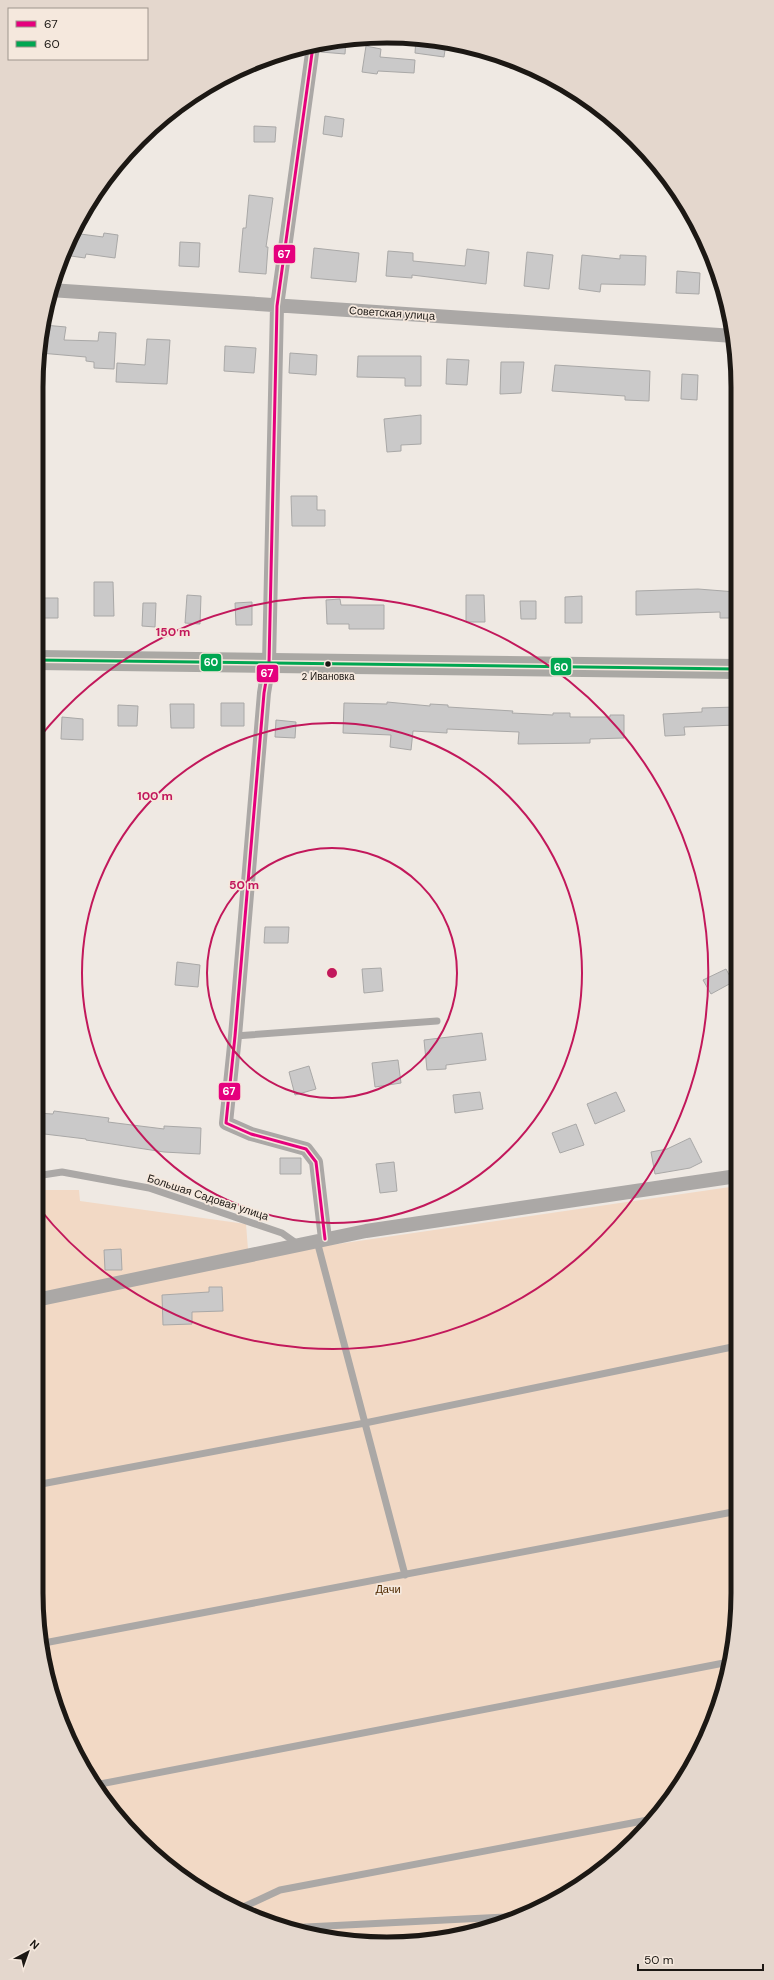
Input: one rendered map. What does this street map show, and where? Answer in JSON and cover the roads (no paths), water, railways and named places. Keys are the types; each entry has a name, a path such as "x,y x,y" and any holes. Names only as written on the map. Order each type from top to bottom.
{"street":[{"path":"312,52 277,306 269,663 264,693 235,1036 226,1123 251,1134 306,1149 316,1162 321,1240"},
{"name":"Советская улица","path":"57,290 727,336"},
{"path":"43,660 731,668"},
{"path":"43,1299 366,1230 731,1177"}],"lane":[{"path":"235,1036 437,1020"},
{"name":"Большая Садовая улица","path":"43,1175 62,1172 149,1188 282,1233 299,1245"},
{"path":"321,1240 365,1423 405,1575"},
{"path":"43,1484 365,1423 731,1347"},
{"path":"47,1642 731,1512"},
{"path":"101,1784 723,1663"},
{"path":"245,1906 280,1890 646,1820"},
{"path":"307,1927 503,1917"}],"place":[{"name":"2 Ивановка","path":"328,664"}],"park label":[{"name":"Дачи","path":"388,1589"}]}
